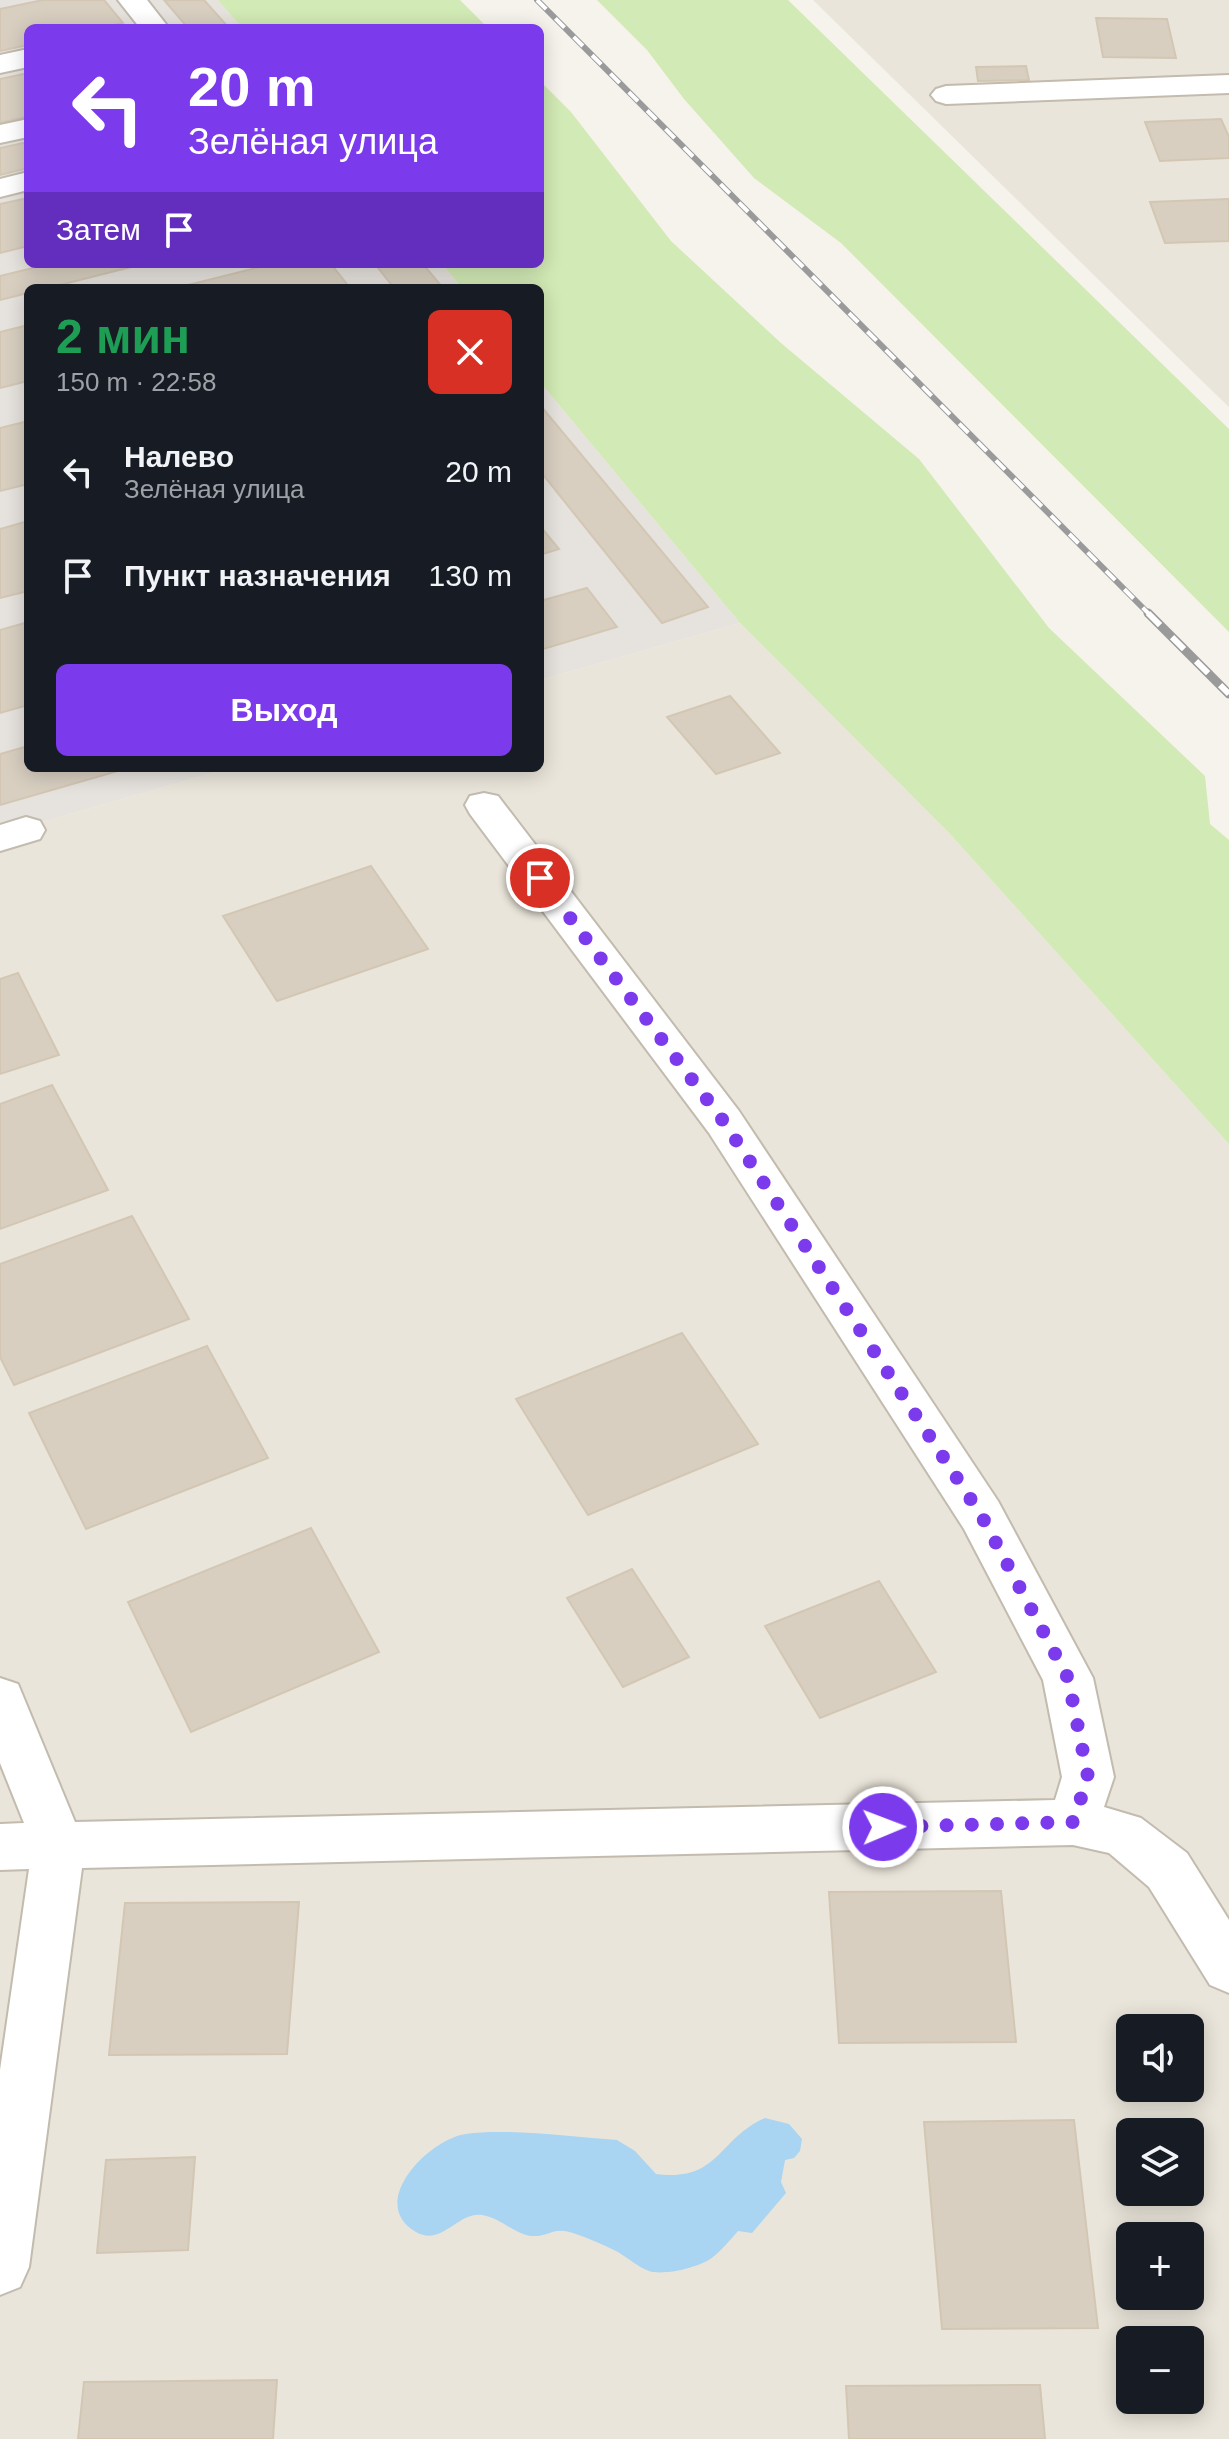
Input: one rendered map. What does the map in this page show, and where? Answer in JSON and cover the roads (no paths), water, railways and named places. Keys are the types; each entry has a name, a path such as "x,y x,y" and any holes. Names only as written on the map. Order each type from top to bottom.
{"street":[{"path":"132,0 152,24"},
{"path":"0,64 24,59"},
{"path":"946,95 1229,84"},
{"path":"0,134 24,129"},
{"path":"0,188 24,182"},
{"path":"484,805 724,1122 981,1515 1068,1678 1088,1777 1073,1822"},
{"path":"0,1699 59,1846 0,2267"},
{"path":"0,1847 1073,1822 1123,1834 1168,1870 1229,1968"}],"water":[{"path":"765,2118 789,2124 802,2139 800,2151 794,2158 785,2160 781,2182 786,2193 752,2233 738,2231 713,2257 682,2270 649,2271 618,2252 573,2233 556,2231 538,2236 526,2235 482,2215 465,2218 434,2235 425,2235 416,2232 402,2220 398,2205 400,2190 408,2174 421,2160 451,2138 466,2134 521,2132 617,2140 635,2151 656,2174 677,2175 706,2165 749,2127"}],"railway":[{"path":"537,0 1150,615"},
{"path":"1150,615 1229,694"}]}
